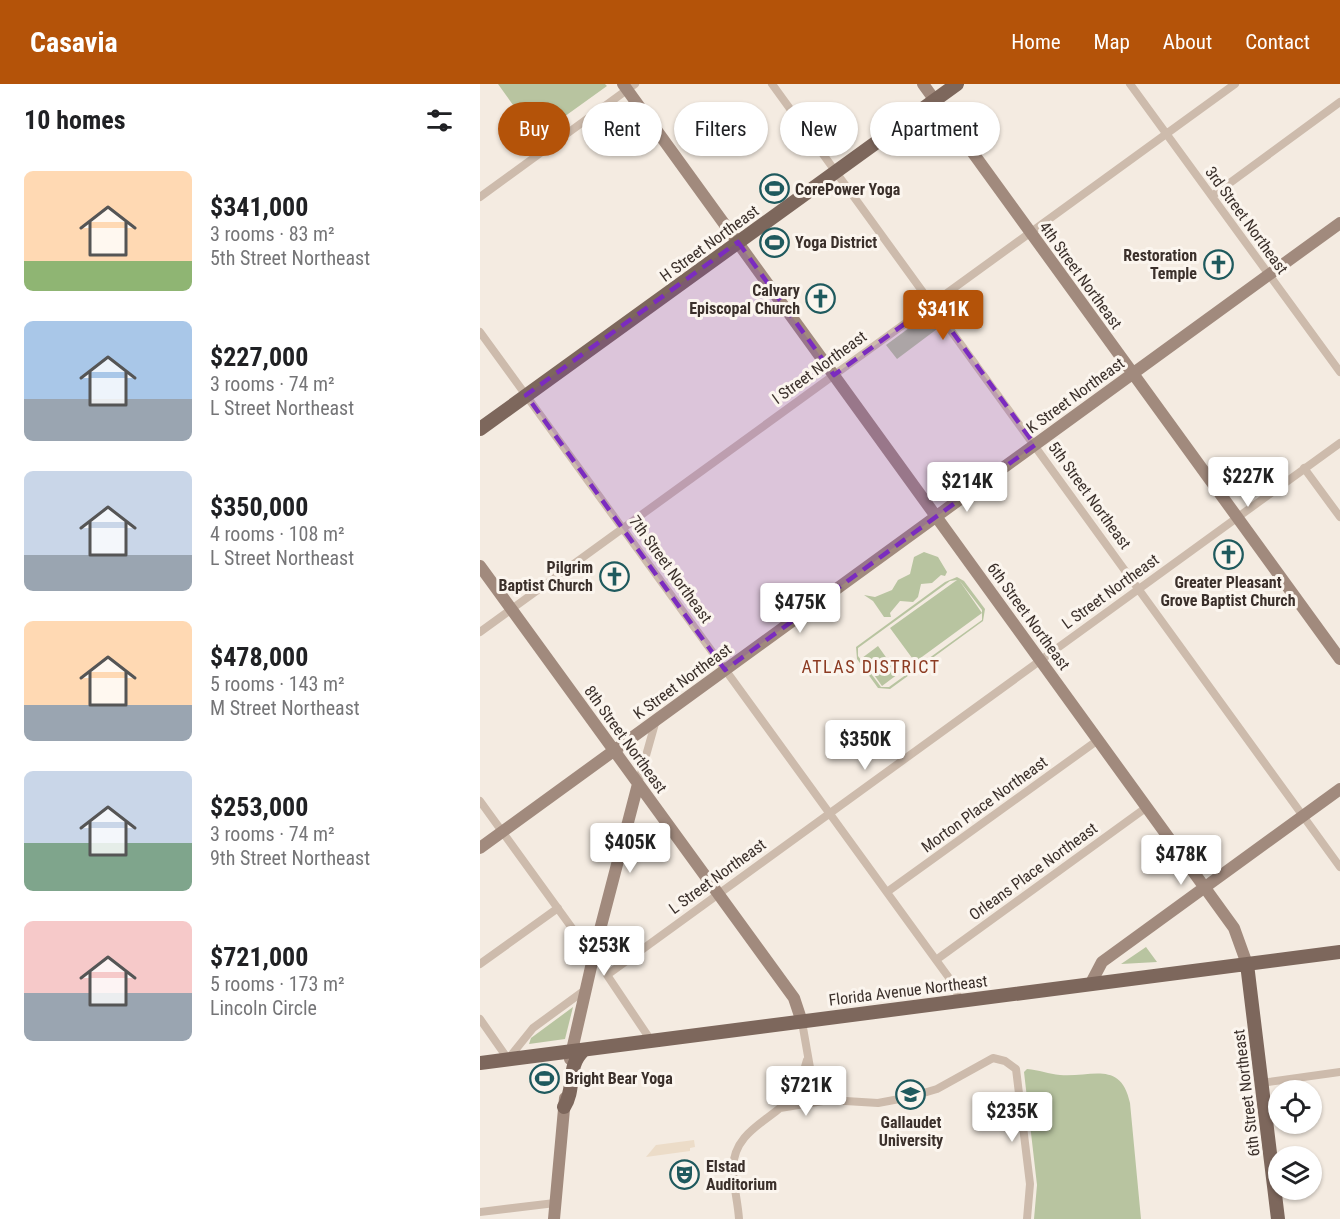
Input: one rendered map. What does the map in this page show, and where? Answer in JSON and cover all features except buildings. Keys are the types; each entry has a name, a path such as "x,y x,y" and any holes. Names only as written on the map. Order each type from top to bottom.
{"main road":[{"name":"H Street Northeast","path":"480,429 957,84"},
{"name":"Florida Avenue Northeast","path":"480,1063 653,1043 960,1000 1340,952"},
{"name":"6th Street Northeast","path":"1247,964 1278,1219"},
{"path":"564,1107 568,1101 577,1051"}],"street":[{"name":"5th Street Northeast","path":"772,84 1340,867"},
{"name":"4th Street Northeast","path":"922,84 1340,659"},
{"name":"3rd Street Northeast","path":"1130,84 1340,372"},
{"name":"I Street Northeast","path":"480,632 1235,84"},
{"path":"480,197 628,86"},
{"name":"6th Street Northeast","path":"628,86 738,243 1234,927 1247,964"},
{"path":"1212,196 1340,102"},
{"name":"K Street Northeast","path":"480,848 1340,222"},
{"name":"7th Street Northeast","path":"480,332 955,986 960,1000"},
{"name":"L Street Northeast","path":"653,1043 607,975 1340,442"},
{"path":"1305,468 1340,517"},
{"name":"8th Street Northeast","path":"480,566 794,998 802,1022"},
{"path":"577,1051 593,957 656,719"},
{"name":"Morton Place Northeast","path":"887,892 1098,740"},
{"path":"1091,983 1102,962 1340,789"},
{"path":"480,801 593,957"},
{"name":"Orleans Place Northeast","path":"936,960 1147,807"},
{"path":"480,964 558,908"},
{"path":"480,1019 508,1059 533,1028 586,990"},
{"path":"802,1022 812,1079 829,1100"},
{"path":"780,1108 829,1100 878,1103 910,1097 937,1089 993,1059 1005,1061 1016,1069 1030,1184 1027,1219"},
{"path":"739,1219 733,1167 736,1151 744,1137 792,1097 800,1084 807,1060"},
{"path":"1261,1083 1340,1072"},
{"path":"554,1219 564,1107"},
{"path":"480,1212 555,1203"}],"highlighted area":[{"path":"738,242 834,375 932,304 1035,445 725,670 526,395"}],"green space":[{"path":"498,84 605,84 607,86 570,113 570,102 511,102"},
{"path":"928,314 933,315 941,326 897,359 886,345"},
{"path":"924,552 938,557 947,572 945,576 941,575 932,583 921,584 918,597 913,602 900,601 890,613 891,617 884,617 873,601 864,595 875,597 892,590 898,580 910,574 914,557"},
{"path":"957,577 964,581 985,609 983,621 890,689 878,688 857,659 856,647 945,582","holes":["957,580 890,628 915,662 982,613 982,620 889,687 881,687 858,656 858,648 950,581","959,580 982,610 982,613"]},
{"path":"878,646 898,674 882,686 862,658"},
{"path":"1146,947 1157,962 1121,964"},
{"path":"573,1007 565,1039 529,1044 531,1038"},
{"path":"1027,1069 1060,1075 1103,1074 1119,1080 1126,1089 1130,1103 1141,1219 1034,1219 1037,1185 1024,1072"}],"shaded area":[{"path":"694,1140 695,1147 690,1148 690,1151 646,1157 656,1145"}],"place":[{"name":"CorePower Yoga","path":"774,189"},
{"name":"Yoga District","path":"774,242"},
{"name":"Restoration Temple","path":"1218,264"},
{"name":"Calvary Episcopal Church","path":"821,299"},
{"name":"Greater Pleasant Grove Baptist Church","path":"1228,554"},
{"name":"Pilgrim Baptist Church","path":"614,576"},
{"name":"Bright Bear Yoga","path":"544,1078"},
{"name":"Gallaudet University","path":"911,1094"},
{"name":"Elstad Auditorium","path":"685,1175"}],"district":[{"name":"ATLAS DISTRICT","path":"871,667"}]}
